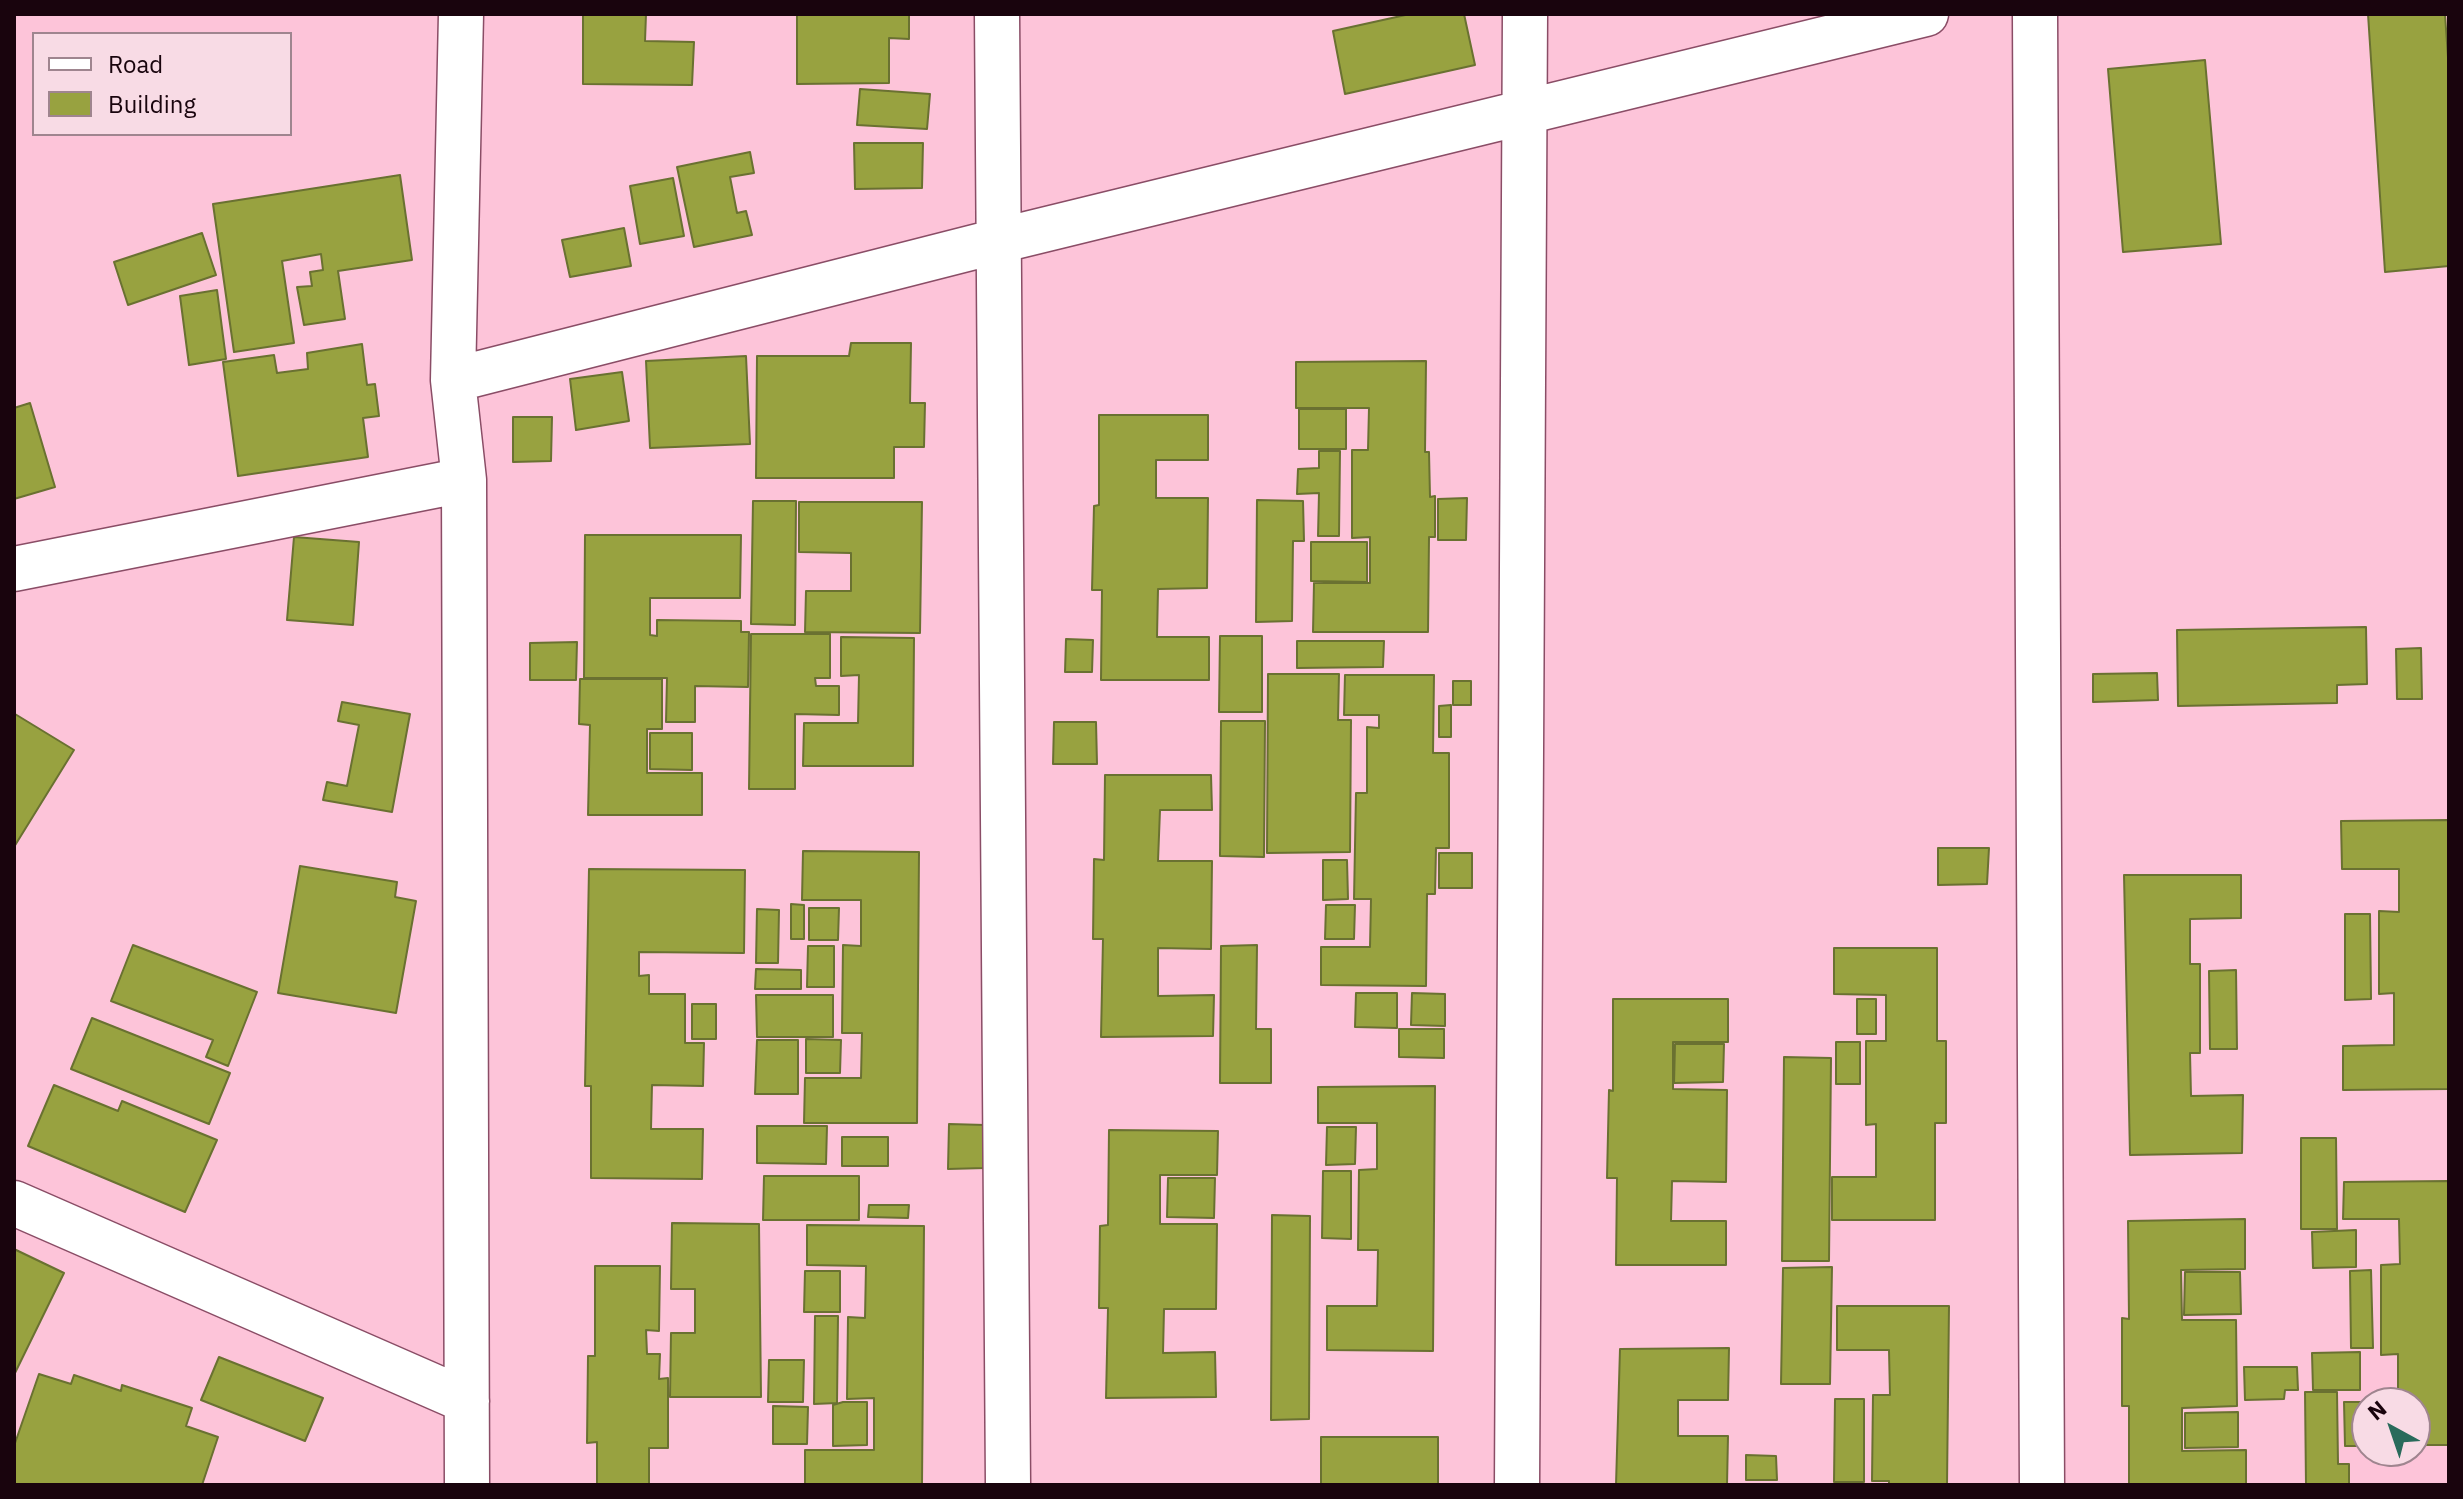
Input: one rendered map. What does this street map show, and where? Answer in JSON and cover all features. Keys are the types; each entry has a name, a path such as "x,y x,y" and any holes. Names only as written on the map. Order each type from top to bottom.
{"street":[{"path":"461,14 453,380 464,480 467,1485"},
{"path":"997,14 1008,1485"},
{"path":"1517,1485 1525,14"},
{"path":"453,380 998,241 1926,14"},
{"path":"2035,14 2042,1485"},
{"path":"14,569 464,480"},
{"path":"14,1203 467,1401"}],"building":[{"path":"583,14 646,14 645,41 694,42 692,85 583,84"},
{"path":"797,14 909,14 909,39 889,38 889,83 797,84"},
{"path":"1410,14 1464,14 1475,65 1345,94 1333,31"},
{"path":"2368,14 2445,14 2449,72 2449,266 2385,272"},
{"path":"2205,60 2221,244 2123,252 2108,69"},
{"path":"860,89 930,94 927,129 857,125"},
{"path":"854,143 923,143 922,188 855,189"},
{"path":"750,152 754,173 730,177 737,213 746,211 752,235 694,247 677,167"},
{"path":"400,175 412,260 338,271 345,319 304,325 297,287 312,286 310,272 323,270 321,254 282,261 294,343 234,352 213,204"},
{"path":"673,178 684,236 640,244 630,186"},
{"path":"624,228 631,266 570,277 562,240"},
{"path":"202,233 216,275 128,305 114,262"},
{"path":"217,290 226,359 189,365 180,296"},
{"path":"851,343 911,343 910,403 925,403 924,447 894,447 894,478 756,478 757,356 849,356"},
{"path":"362,344 367,385 375,384 379,416 363,418 368,457 238,476 223,362 274,355 277,373 308,369 307,353"},
{"path":"746,356 750,444 650,448 646,361"},
{"path":"1426,361 1425,452 1429,452 1430,497 1435,496 1435,537 1429,537 1428,632 1313,632 1314,583 1370,583 1370,537 1352,538 1352,450 1368,450 1369,408 1296,408 1296,362"},
{"path":"622,372 629,421 576,430 570,379"},
{"path":"30,403 55,487 14,499 14,408"},
{"path":"1299,409 1346,409 1346,449 1299,449"},
{"path":"1099,415 1208,415 1208,460 1156,460 1156,498 1208,498 1207,588 1158,589 1157,637 1209,637 1209,680 1101,680 1102,590 1092,590 1094,506 1099,505"},
{"path":"513,417 552,417 551,461 513,462"},
{"path":"1319,451 1340,451 1339,536 1318,536 1319,493 1297,494 1298,469 1319,468"},
{"path":"1467,498 1466,540 1438,540 1438,499"},
{"path":"1257,500 1303,501 1304,541 1293,541 1292,621 1256,622"},
{"path":"753,501 796,501 795,625 751,624"},
{"path":"799,502 922,502 920,633 805,632 806,591 851,591 851,553 799,552"},
{"path":"585,535 741,535 740,598 650,598 650,635 657,636 657,620 741,621 741,632 749,632 748,687 695,686 695,722 666,722 667,678 584,678"},
{"path":"294,537 359,542 353,625 287,620"},
{"path":"1311,542 1367,542 1367,582 1311,581"},
{"path":"2366,627 2367,684 2337,685 2337,703 2178,706 2177,630"},
{"path":"751,634 830,634 830,678 815,678 816,686 839,686 839,715 795,714 795,789 749,789"},
{"path":"1220,636 1262,636 1262,712 1219,712"},
{"path":"841,637 914,638 913,766 803,766 804,723 858,723 859,675 841,676"},
{"path":"1066,639 1093,640 1092,672 1065,672"},
{"path":"1297,641 1384,641 1383,667 1297,668"},
{"path":"577,642 576,680 530,680 530,643"},
{"path":"2421,648 2422,699 2397,699 2396,649"},
{"path":"2157,673 2158,700 2093,702 2093,674"},
{"path":"1268,674 1339,674 1338,720 1351,720 1350,852 1267,853"},
{"path":"1345,675 1434,675 1433,753 1449,753 1449,848 1436,848 1435,894 1427,894 1426,986 1321,985 1321,947 1370,947 1371,899 1354,899 1356,793 1367,793 1367,727 1379,728 1379,715 1344,715"},
{"path":"580,679 662,679 662,729 647,729 647,773 702,773 702,815 588,815 590,725 579,724"},
{"path":"1453,681 1471,681 1471,705 1453,705"},
{"path":"342,702 410,714 392,812 323,800 327,782 347,786 359,725 338,721"},
{"path":"1451,705 1451,737 1439,737 1439,706"},
{"path":"14,716 74,750 14,847"},
{"path":"1221,721 1265,721 1264,857 1220,856"},
{"path":"1054,722 1096,722 1097,764 1053,764"},
{"path":"650,733 692,733 692,770 650,769"},
{"path":"1105,775 1211,775 1212,810 1160,810 1158,861 1212,861 1211,949 1158,948 1158,996 1214,995 1213,1036 1101,1037 1103,939 1093,939 1094,859 1104,860"},
{"path":"2449,820 2449,1089 2343,1090 2343,1046 2394,1045 2394,993 2379,994 2379,911 2399,912 2399,869 2342,869 2341,821"},
{"path":"1938,848 1989,848 1987,884 1938,885"},
{"path":"803,851 919,852 917,1123 804,1123 805,1078 861,1078 862,1033 842,1033 843,945 861,946 861,900 802,900"},
{"path":"1439,853 1472,853 1472,888 1439,888"},
{"path":"1323,860 1347,860 1348,899 1323,900"},
{"path":"300,866 397,882 395,897 416,901 396,1013 278,993"},
{"path":"589,869 745,870 744,953 639,952 639,976 649,975 649,994 685,994 685,1043 704,1043 703,1086 652,1085 651,1129 703,1129 702,1179 591,1178 591,1086 585,1086"},
{"path":"2124,875 2241,875 2241,918 2190,919 2190,964 2200,964 2200,1053 2190,1053 2191,1096 2243,1095 2242,1153 2130,1155"},
{"path":"791,904 804,905 804,939 791,939"},
{"path":"1326,905 1355,905 1354,939 1325,939"},
{"path":"809,908 839,908 838,940 809,940"},
{"path":"757,909 779,910 778,963 756,963"},
{"path":"2345,914 2370,914 2371,999 2345,1000"},
{"path":"133,945 257,992 228,1066 206,1057 213,1040 111,1001"},
{"path":"1257,945 1256,1029 1271,1029 1271,1083 1220,1083 1221,946"},
{"path":"808,946 834,946 834,987 807,987"},
{"path":"1834,948 1937,948 1937,1041 1946,1041 1946,1123 1935,1123 1935,1220 1832,1220 1832,1177 1876,1177 1876,1124 1866,1125 1866,1041 1886,1041 1886,995 1834,994"},
{"path":"756,969 801,970 801,989 755,989"},
{"path":"2236,970 2237,1049 2210,1049 2209,971"},
{"path":"1356,993 1397,993 1397,1028 1355,1027"},
{"path":"1412,993 1445,994 1445,1026 1411,1025"},
{"path":"756,995 833,995 833,1037 757,1037"},
{"path":"1613,999 1728,999 1728,1042 1673,1042 1673,1089 1727,1090 1726,1182 1672,1181 1671,1221 1726,1221 1726,1265 1616,1265 1617,1178 1607,1178 1609,1090 1613,1091"},
{"path":"1857,999 1876,999 1876,1034 1857,1034"},
{"path":"692,1004 716,1004 716,1039 692,1039"},
{"path":"92,1018 230,1073 209,1124 71,1069"},
{"path":"1399,1029 1444,1029 1444,1058 1399,1057"},
{"path":"806,1039 841,1040 840,1073 806,1073"},
{"path":"757,1040 798,1040 798,1094 755,1094"},
{"path":"1836,1042 1860,1042 1860,1084 1836,1084"},
{"path":"1675,1044 1724,1044 1723,1082 1674,1083"},
{"path":"1784,1057 1831,1058 1829,1261 1782,1261"},
{"path":"54,1085 118,1111 122,1101 217,1140 185,1212 28,1146"},
{"path":"1435,1086 1433,1351 1327,1350 1327,1306 1377,1306 1378,1250 1358,1250 1359,1170 1377,1169 1377,1123 1318,1123 1318,1087"},
{"path":"949,1124 985,1125 985,1168 948,1169"},
{"path":"757,1126 827,1126 826,1164 757,1163"},
{"path":"1327,1127 1356,1127 1355,1164 1326,1165"},
{"path":"1109,1130 1218,1131 1217,1175 1160,1175 1160,1224 1217,1224 1216,1309 1164,1309 1163,1353 1215,1352 1216,1397 1106,1398 1108,1308 1099,1308 1100,1226 1108,1225"},
{"path":"842,1137 888,1137 888,1166 842,1166"},
{"path":"2301,1138 2336,1138 2337,1229 2301,1229"},
{"path":"1323,1171 1351,1171 1351,1239 1322,1238"},
{"path":"764,1176 859,1176 859,1220 763,1220"},
{"path":"1168,1178 1215,1178 1214,1218 1167,1217"},
{"path":"2449,1181 2449,1445 2431,1445 2431,1387 2398,1387 2398,1354 2381,1355 2381,1265 2400,1264 2399,1219 2343,1219 2344,1182"},
{"path":"869,1205 909,1205 908,1218 868,1217"},
{"path":"1272,1215 1310,1216 1309,1419 1271,1420"},
{"path":"2245,1219 2245,1269 2181,1270 2182,1320 2236,1320 2237,1406 2182,1408 2182,1451 2246,1450 2246,1485 2129,1485 2129,1406 2122,1406 2122,1318 2129,1319 2128,1221"},
{"path":"672,1223 759,1224 761,1397 670,1397 671,1333 695,1333 695,1289 671,1289"},
{"path":"807,1225 924,1226 922,1485 805,1485 805,1450 874,1450 874,1398 847,1399 848,1317 865,1318 866,1266 807,1265"},
{"path":"2356,1230 2356,1267 2313,1268 2312,1232"},
{"path":"14,1249 64,1273 14,1375"},
{"path":"595,1266 660,1266 659,1331 646,1330 647,1354 660,1354 659,1379 668,1378 668,1448 649,1448 649,1485 597,1485 597,1442 587,1443 588,1356 595,1356"},
{"path":"1832,1267 1830,1384 1781,1384 1783,1268"},
{"path":"2371,1270 2373,1348 2351,1348 2350,1271"},
{"path":"805,1271 840,1271 840,1312 804,1312"},
{"path":"2185,1272 2240,1272 2241,1314 2184,1315"},
{"path":"1837,1306 1949,1306 1947,1485 1889,1485 1889,1481 1872,1481 1873,1395 1890,1395 1889,1350 1837,1350"},
{"path":"815,1316 838,1316 837,1403 814,1404"},
{"path":"1729,1348 1728,1400 1678,1400 1678,1436 1728,1436 1727,1485 1616,1485 1620,1349"},
{"path":"2360,1352 2360,1387 2351,1387 2351,1390 2313,1390 2312,1353"},
{"path":"219,1357 323,1398 305,1441 201,1400"},
{"path":"769,1360 804,1360 803,1402 768,1402"},
{"path":"2244,1367 2297,1367 2298,1390 2285,1390 2284,1399 2245,1400"},
{"path":"39,1374 71,1384 74,1375 121,1391 122,1385 192,1408 186,1426 218,1437 202,1485 14,1485 14,1446"},
{"path":"2305,1392 2337,1392 2338,1464 2349,1464 2349,1485 2306,1485"},
{"path":"1835,1399 1864,1399 1864,1482 1834,1482"},
{"path":"867,1402 867,1445 833,1446 833,1405"},
{"path":"2344,1402 2351,1402 2351,1446 2345,1446"},
{"path":"773,1406 808,1407 807,1444 773,1444"},
{"path":"2238,1412 2238,1447 2185,1448 2185,1413"},
{"path":"1321,1437 1438,1437 1438,1485 1321,1484"},
{"path":"1746,1455 1776,1456 1777,1480 1746,1480"}]}
